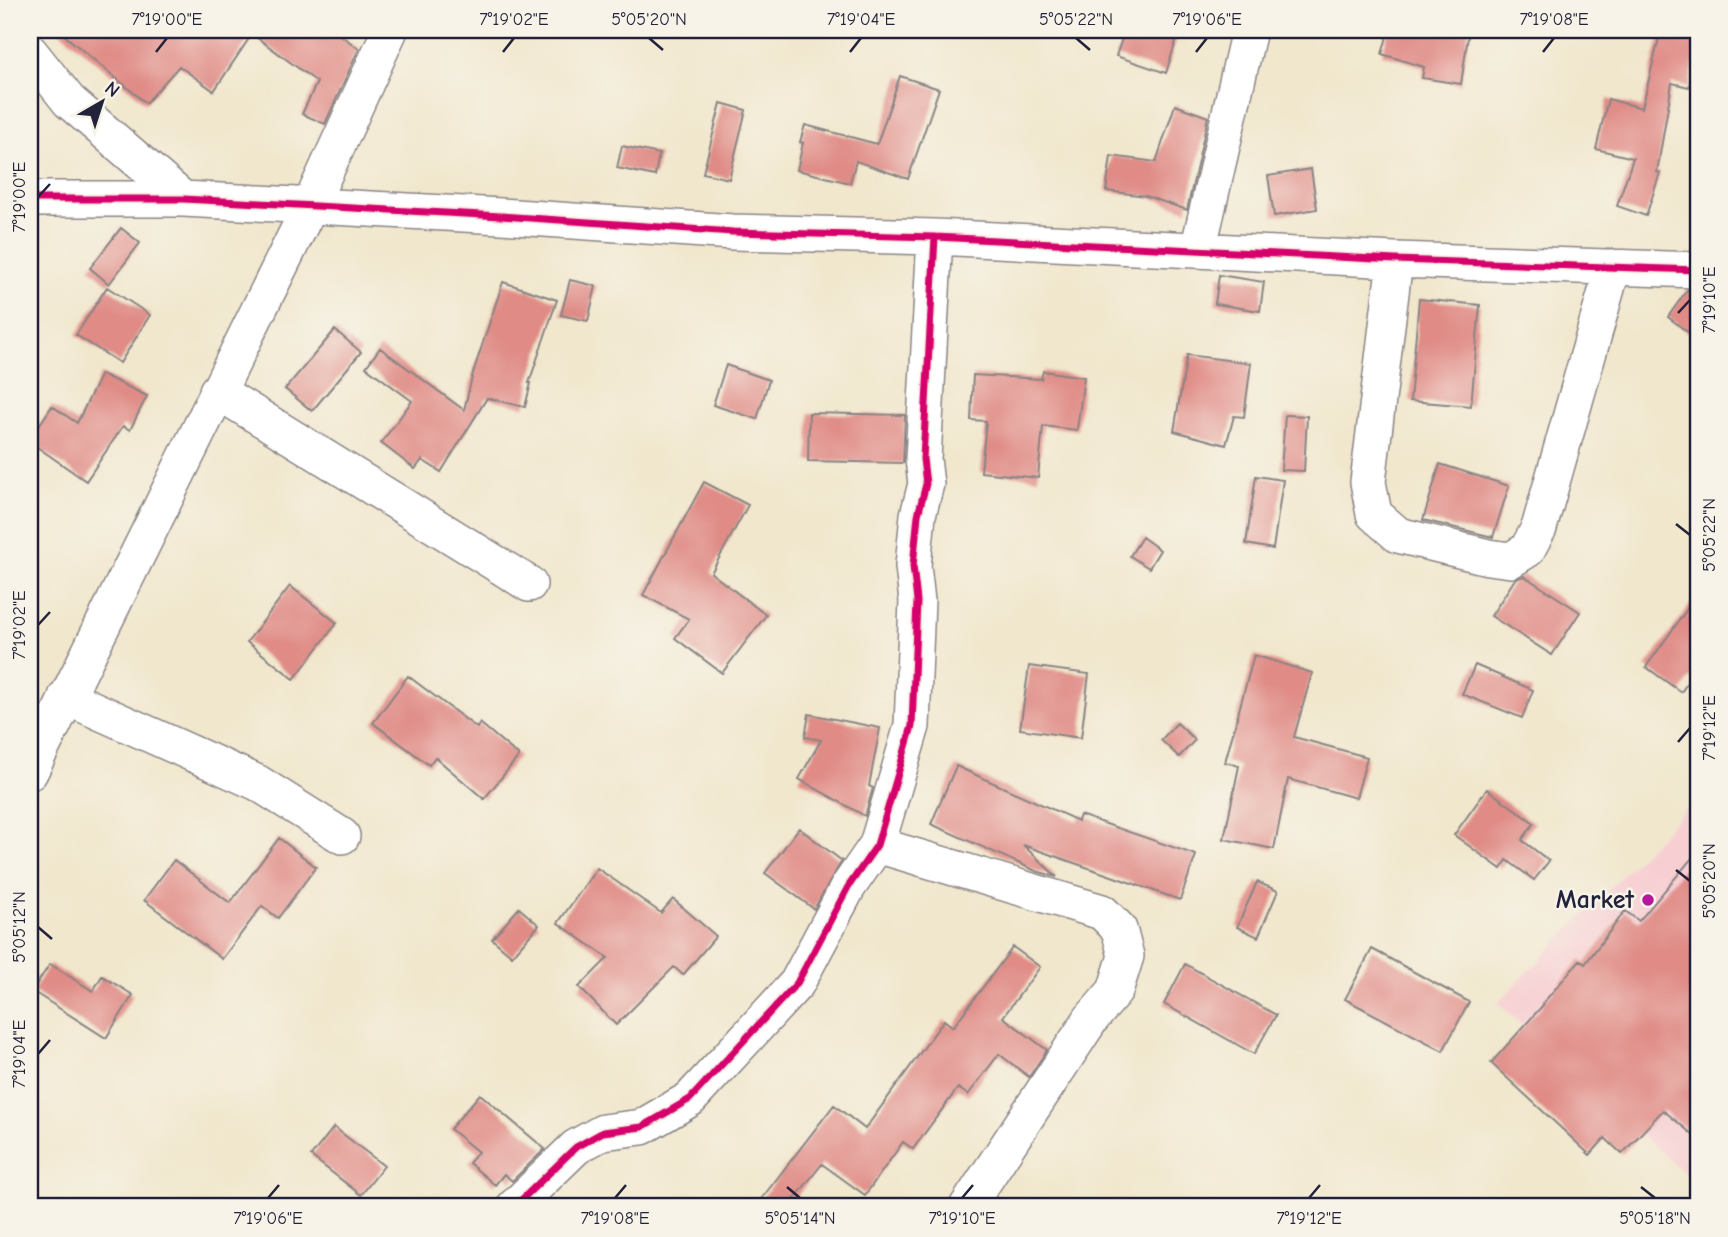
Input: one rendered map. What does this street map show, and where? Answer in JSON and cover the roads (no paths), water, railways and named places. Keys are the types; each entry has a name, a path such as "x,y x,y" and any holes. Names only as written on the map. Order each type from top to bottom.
{"street":[{"path":"30,772 310,205 390,30"},
{"path":"1198,250 1250,30"},
{"path":"30,52 69,102 183,199"},
{"path":"30,199 183,199 733,232 935,237 1395,260 1698,270"},
{"path":"514,1207 576,1147 603,1132 642,1126 690,1098 797,983 848,887 877,845 912,726 918,601 913,566 918,515 926,484 923,459 935,237"},
{"path":"1395,260 1368,482 1374,514 1398,535 1511,560 1527,550 1539,528 1613,267"},
{"path":"217,391 529,584"},
{"path":"66,697 258,783 342,836"},
{"path":"877,845 1102,912 1119,929 1122,938 1126,956 1115,991 1091,1019 967,1207"}],"place":[{"name":"Market","path":"1648,900"}]}
